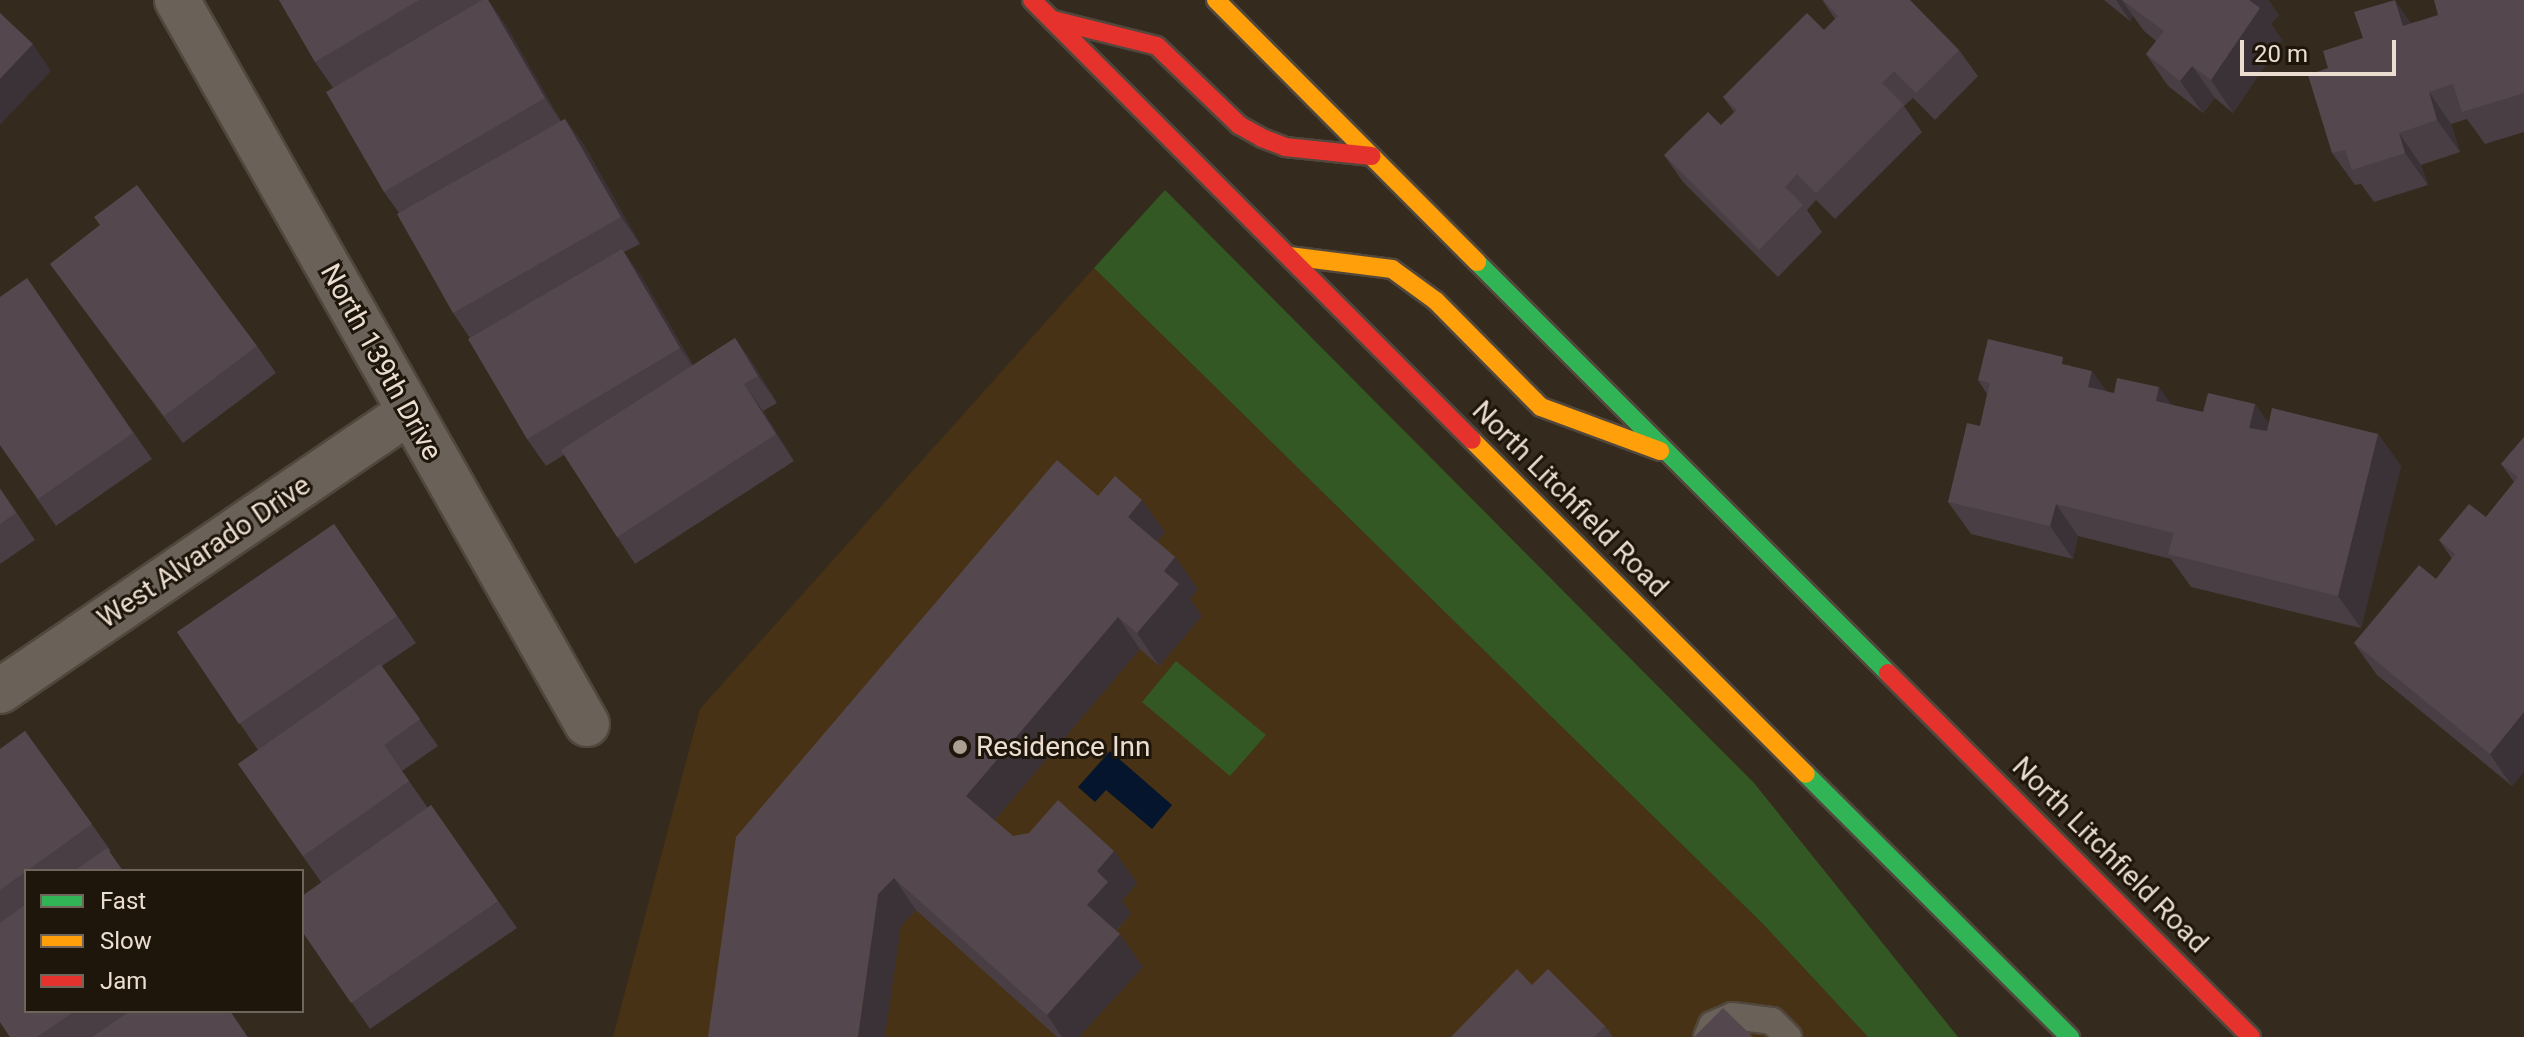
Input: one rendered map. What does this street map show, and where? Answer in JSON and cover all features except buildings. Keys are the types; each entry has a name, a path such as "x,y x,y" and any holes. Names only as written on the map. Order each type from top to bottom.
{"main road":[{"name":"North Litchfield Road","path":"1032,0 2070,1037"},
{"name":"North Litchfield Road","path":"1216,0 2251,1037"},
{"path":"1051,19 1157,46 1239,125 1262,138 1285,147 1372,156"},
{"path":"1289,256 1392,269 1436,301 1541,407 1673,455"}],"street":[{"name":"North 139th Drive","path":"177,0 587,724"},
{"name":"West Alvarado Drive","path":"0,691 409,412"}],"lane":[{"path":"1707,1037 1712,1025 1732,1016 1772,1021 1788,1037"}],"shaded area":[{"path":"1094,268 1763,924 1868,1037 613,1037 700,709"}],"green space":[{"path":"1165,190 1754,783 1958,1037 1868,1037 1763,924 1094,268"},
{"path":"1176,661 1266,735 1230,776 1142,702"}],"water":[{"path":"1110,751 1172,805 1152,829 1106,790 1095,802 1078,787"}],"traffic: fast":[{"path":"1477,262 1888,673"},
{"path":"1806,774 2070,1037"}],"traffic: slow":[{"path":"1216,0 1477,262"},
{"path":"1289,256 1392,269 1436,301 1541,407 1660,451"},
{"path":"1472,440 1806,774"}],"traffic: jam":[{"path":"1032,0 1472,440"},
{"path":"1053,20 1157,46 1239,125 1262,138 1285,147 1372,156"},
{"path":"1888,673 2251,1037"}],"place":[{"name":"Residence Inn","path":"960,747"}]}
